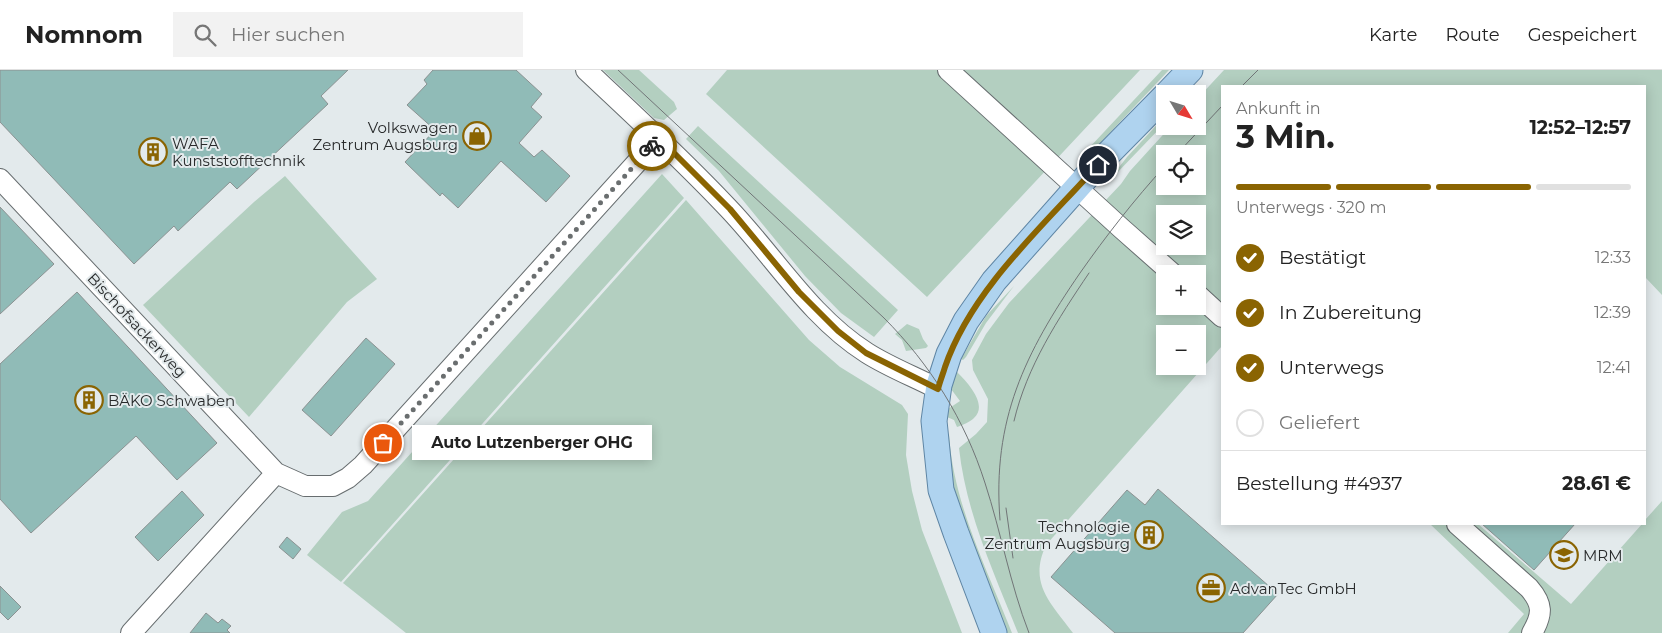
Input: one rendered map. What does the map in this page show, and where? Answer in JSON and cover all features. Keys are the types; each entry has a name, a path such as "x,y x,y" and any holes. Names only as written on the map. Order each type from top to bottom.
{"main road":[{"path":"1176,85 1190,70"},
{"path":"994,633 941,490 934,421 938,389 949,354 978,302 994,281 1076,188 1156,105"}],"street":[{"path":"586,70 659,138 730,209 799,292 838,331 866,353 938,389"},
{"path":"948,70 1163,265"},
{"name":"Bischofsackerweg","path":"0,179 276,473 305,486 333,486 348,478 363,465 659,138"},
{"path":"1206,302 1221,315"},
{"path":"131,633 276,473"},
{"path":"1458,525 1530,588 1539,599 1539,620 1532,633"}],"green space":[{"path":"603,70 639,70 674,102 677,109 664,120 654,118"},
{"path":"727,70 1140,70 927,297 706,94"},
{"path":"1162,70 1169,70 1087,157 1085,156 1089,148"},
{"path":"1224,70 1662,70 1662,295 1646,278 1646,85 1221,85 1221,347 1206,364 1206,325 1156,325 1156,375 1196,375 1046,545 1041,559 1040,571 1044,592 1073,633 1018,633 974,519 963,472 959,448 987,422 988,399 973,370 972,360 986,334 1009,303 1121,184 1130,171 1163,135 1206,135 1206,89"},
{"path":"698,126 898,310 874,337 841,313 805,276 719,171 686,139"},
{"path":"1156,126 1156,132 1114,176 1127,157"},
{"path":"662,174 684,198 341,582 307,555 342,512 368,501"},
{"path":"285,176 377,279 347,302 249,417 143,305 254,202"},
{"path":"686,200 809,340 840,367 902,405 908,414 906,455 912,491 922,530 962,633 406,633 343,583"},
{"path":"1014,286 986,323 966,357 963,360 961,359 986,316"},
{"path":"907,324 919,329 928,346 926,348 906,351 902,340 895,334"},
{"path":"956,371 974,393 979,406 974,418 957,427 954,420 947,417 948,409 960,401 951,389"},
{"path":"946,433 949,434 952,460 964,510 1012,633 1006,633 956,501 950,475"},
{"path":"1662,501 1662,633 1508,633 1524,614 1431,525 1479,525 1571,604 1641,525 1646,525 1646,519"}],"building":[{"name":"WAFA Kunststofftechnik","path":"0,70 348,70 321,96 328,104 237,189 230,182 178,231 174,226 134,264 0,122"},
{"name":"Volkswagen Zentrum Augsburg","path":"433,70 516,70 542,94 531,107 542,117 519,143 534,157 542,150 570,176 546,202 501,161 458,208 442,193 440,196 405,162 435,130 407,105 427,84 424,80"},
{"path":"0,207 54,264 0,314"},
{"name":"BÄKO Schwaben","path":"77,292 217,443 177,480 136,436 31,533 0,499 0,364"},
{"path":"366,338 395,364 331,436 302,410"},
{"name":"Technologie Zentrum Augsburg","path":"1158,489 1278,594 1243,633 1115,633 1051,577 1127,490 1145,505"},
{"path":"182,491 204,515 158,561 135,537"},
{"path":"1483,525 1574,525 1534,570"},
{"path":"287,537 301,549 293,559 279,547"},
{"path":"0,586 21,607 8,620 0,612"},
{"path":"206,613 218,623 222,619 231,626 227,630 230,633 190,633"}],"tram line":[{"path":"618,70 884,318 931,374 956,415 977,460 991,502 1016,596 1029,633"},
{"path":"1243,85 1258,70"},
{"path":"1185,145 1221,107"},
{"path":"1000,520 999,484 1001,450 1007,419 1016,389 1028,360 1060,302 1080,273 1121,218 1156,176"},
{"path":"1014,421 1035,362 1055,326 1089,273"},
{"path":"1006,508 1013,558"}],"way so far":[{"path":"383,443 652,146"}],"place":[{"name":"Volkswagen Zentrum Augsburg","path":"477,136"},
{"name":"WAFA Kunststofftechnik","path":"153,152"},
{"name":"BÄKO Schwaben","path":"89,400"},
{"name":"Auto Lutzenberger OHG","path":"383,443"},
{"name":"Technologie Zentrum Augsburg","path":"1149,535"},
{"name":"MRM","path":"1564,555"},
{"name":"AdvanTec GmbH","path":"1211,588"}],"route":[{"path":"652,146 659,138 730,209 799,292 838,331 866,353 938,389 949,354 978,302 1046,221 1098,165"}]}
